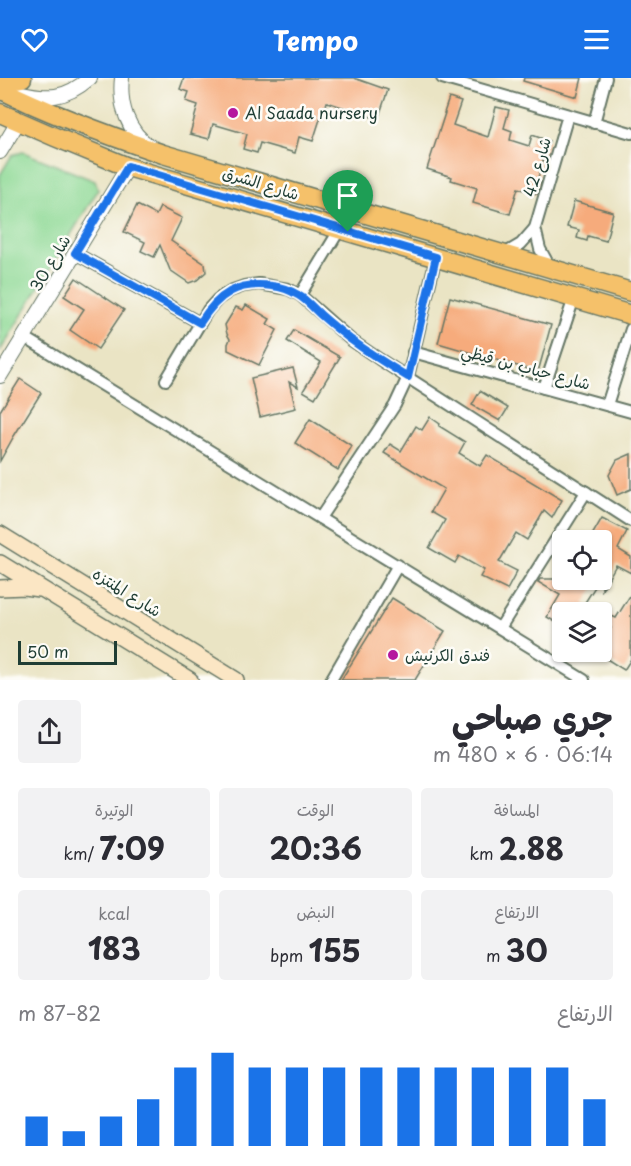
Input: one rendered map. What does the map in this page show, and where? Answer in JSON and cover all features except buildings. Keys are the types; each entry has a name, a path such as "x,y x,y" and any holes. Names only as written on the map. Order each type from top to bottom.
{"main road":[{"path":"0,82 22,78"},
{"name":"شارع الشرق","path":"0,88 76,123 163,154 631,292"},
{"name":"شارع الشرق","path":"0,113 128,166 631,315"},
{"path":"344,230 406,242 415,238 417,229"},
{"name":"شارع المنتزه","path":"0,534 236,680"},
{"path":"0,545 34,566 66,575"},
{"path":"0,563 190,680"},
{"path":"0,588 25,587 44,590"}],"street":[{"path":"0,88 48,97 63,95 78,88 90,78"},
{"path":"122,78 121,98 125,116 134,132 147,145 163,154"},
{"path":"442,78 631,133"},
{"path":"594,123 606,78"},
{"name":"شارع 42","path":"503,255 521,244 535,228 568,115"},
{"path":"0,152 18,122"},
{"name":"شارع 30","path":"0,376 128,166"},
{"path":"535,228 540,249 551,269"},
{"path":"300,296 344,230"},
{"path":"75,253 200,323"},
{"path":"320,518 401,393 408,377 436,257"},
{"path":"166,380 208,310 218,299 244,286 258,284 288,289 300,296 351,340 631,521"},
{"path":"544,388 574,298"},
{"path":"607,405 631,329"},
{"path":"24,337 585,680"},
{"name":"شارع حباب بن قيظي","path":"413,352 631,412"},
{"path":"500,628 586,492"},
{"path":"331,680 398,565"}],"green space":[{"path":"23,152 95,181 98,190 0,351 0,175 12,155"}],"place":[{"name":"Al Saada nursery","path":"233,113"},
{"name":"فندق الكرنيش","path":"393,655"}],"route":[{"path":"128,166 348,232 436,257 408,377 351,340 300,296 288,289 258,284 230,291 218,299 200,323 75,253 128,166"}]}
